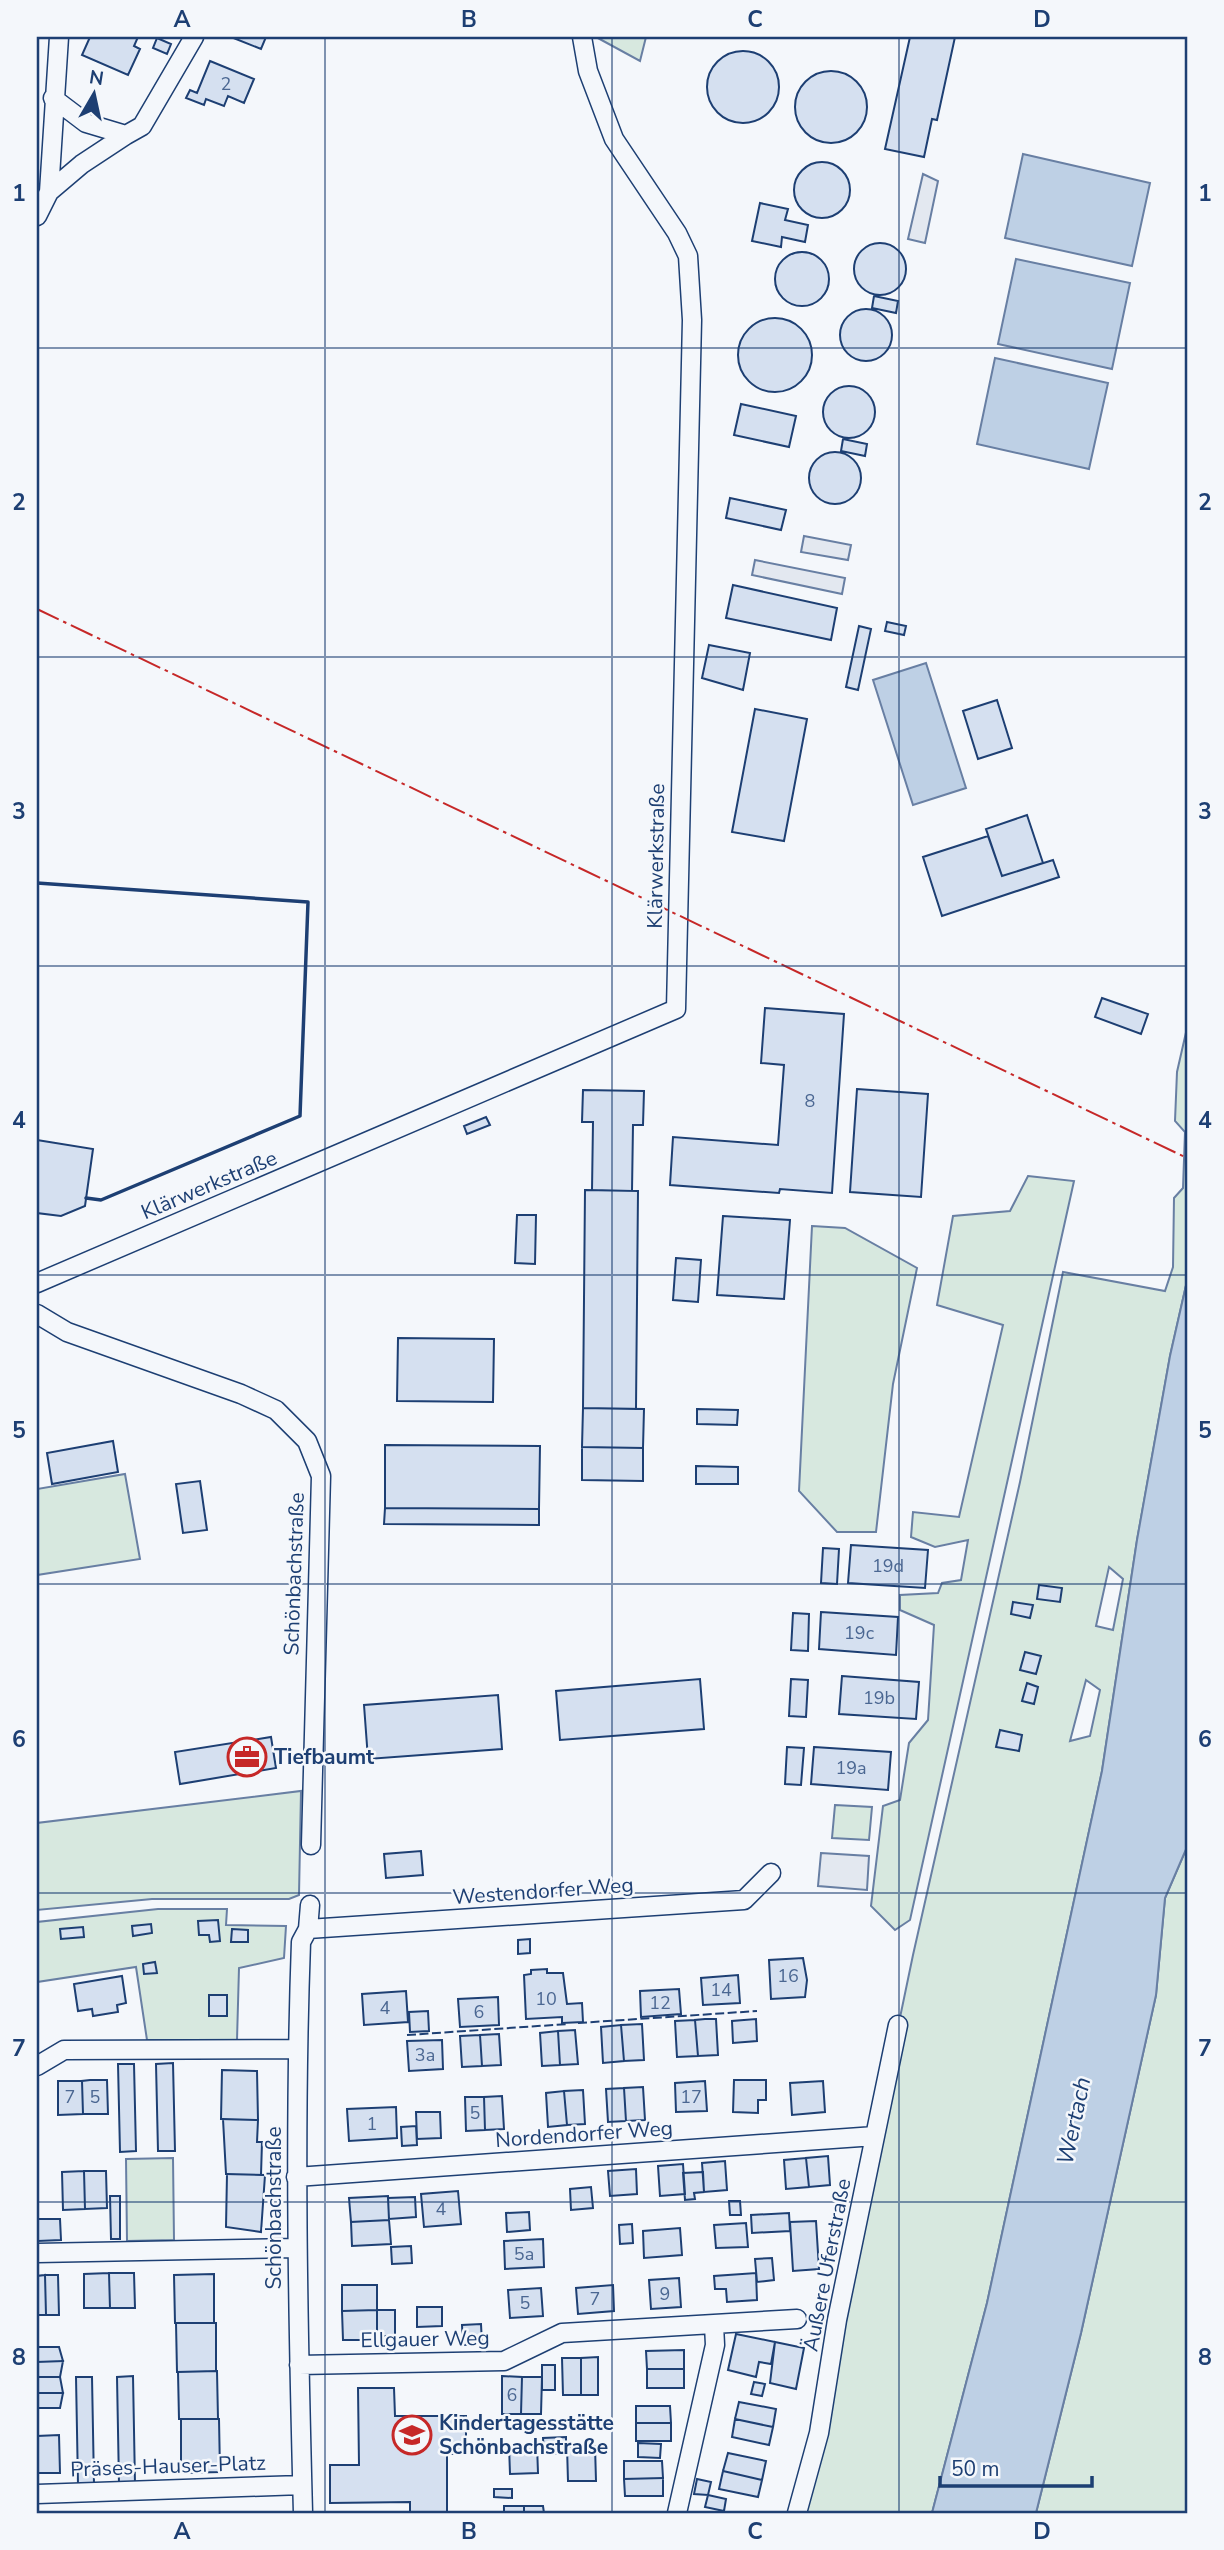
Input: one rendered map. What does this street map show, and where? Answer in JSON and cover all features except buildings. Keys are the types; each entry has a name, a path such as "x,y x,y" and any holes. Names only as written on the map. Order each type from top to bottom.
{"street":[{"path":"49,192 59,37"},
{"path":"37,216 49,192 82,164 142,126 194,37"},
{"name":"Klärwerkstraße","path":"37,1283 676,1009 692,320 688,256 677,233 614,139 588,71 582,37"},
{"path":"53,98 86,123 126,135"},
{"name":"Schönbachstraße","path":"37,1314 67,1332 241,1394 275,1410 307,1441 321,1476 311,1845"},
{"name":"Westendorfer Weg","path":"308,1929 744,1900 771,1874"},
{"name":"Schönbachstraße","path":"303,2513 295,2248 297,2049 301,1942 308,1929 310,1905"},
{"name":"Äußere Uferstraße","path":"797,2513 819,2433 837,2320 898,2025"},
{"path":"37,2066 64,2050 297,2049"},
{"name":"Nordendorfer Weg","path":"296,2177 875,2136"},
{"path":"37,2253 295,2248"},
{"name":"Ellgauer Weg","path":"299,2365 505,2361 562,2333 797,2319"},
{"path":"677,2513 715,2345 714,2325"},
{"name":"Präses-Hauser-Platz","path":"37,2494 302,2485"}],"shaded area":[{"path":"596,37 646,37 640,61"},
{"path":"923,174 938,181 925,243 908,239"},
{"path":"804,536 851,545 848,560 801,552"},
{"path":"755,560 845,578 842,594 752,575"},
{"path":"1187,1028 1187,1281 1170,1356 1137,1540 1102,1771 987,2303 932,2513 797,2513 913,1955 1020,1482 1063,1272 1165,1291 1173,1267 1174,1198 1183,1188 1185,1132 1175,1121 1177,1072","holes":["1109,1567 1123,1579 1113,1630 1096,1626","1086,1680 1100,1690 1090,1736 1070,1741"]},
{"path":"1028,1176 1074,1181 910,1920 895,1930 871,1906 883,1806 900,1800 909,1743 928,1720 934,1625 900,1610 900,1595 938,1593 942,1583 961,1580 968,1540 935,1547 911,1537 913,1512 959,1517 1003,1325 937,1305 953,1216 1010,1211"},
{"path":"812,1226 845,1228 917,1268 893,1384 876,1532 837,1532 799,1491"},
{"path":"125,1474 140,1559 37,1575 37,1489"},
{"path":"301,1791 299,1895 289,1899 152,1899 37,1910 37,1823"},
{"path":"835,1805 872,1807 869,1840 832,1838"},
{"path":"1187,1847 1187,2513 1036,2513 1081,2333 1156,1995 1165,1898"},
{"path":"821,1853 869,1856 867,1890 818,1886"},
{"path":"158,1909 227,1909 226,1925 286,1926 284,1958 239,1968 237,2040 147,2040 136,1967 37,1982 37,1922"},
{"path":"173,2158 174,2240 127,2241 126,2159"}],"water":[{"path":"1023,154 1150,183 1132,266 1005,238"},
{"path":"1016,259 1130,283 1112,369 998,344"},
{"path":"995,358 1108,383 1089,469 977,444"},
{"path":"926,663 966,788 913,805 873,680"},
{"name":"Wertach","path":"1187,1281 1187,1847 1165,1898 1156,1995 1081,2333 1036,2513 932,2513 987,2303 1102,1771 1137,1540 1170,1356"}],"fence":[{"path":"578,2023 757,2011"},
{"path":"407,2035 568,2024"}],"wall":[{"path":"37,883 308,902 300,1116 101,1200 86,1198"}],"power":[{"path":"37,609 1187,1158"}],"place":[{"name":"Tiefbaumt","path":"247,1757"},
{"name":"Kindertagesstätte Schönbachstraße","path":"412,2435"}]}
